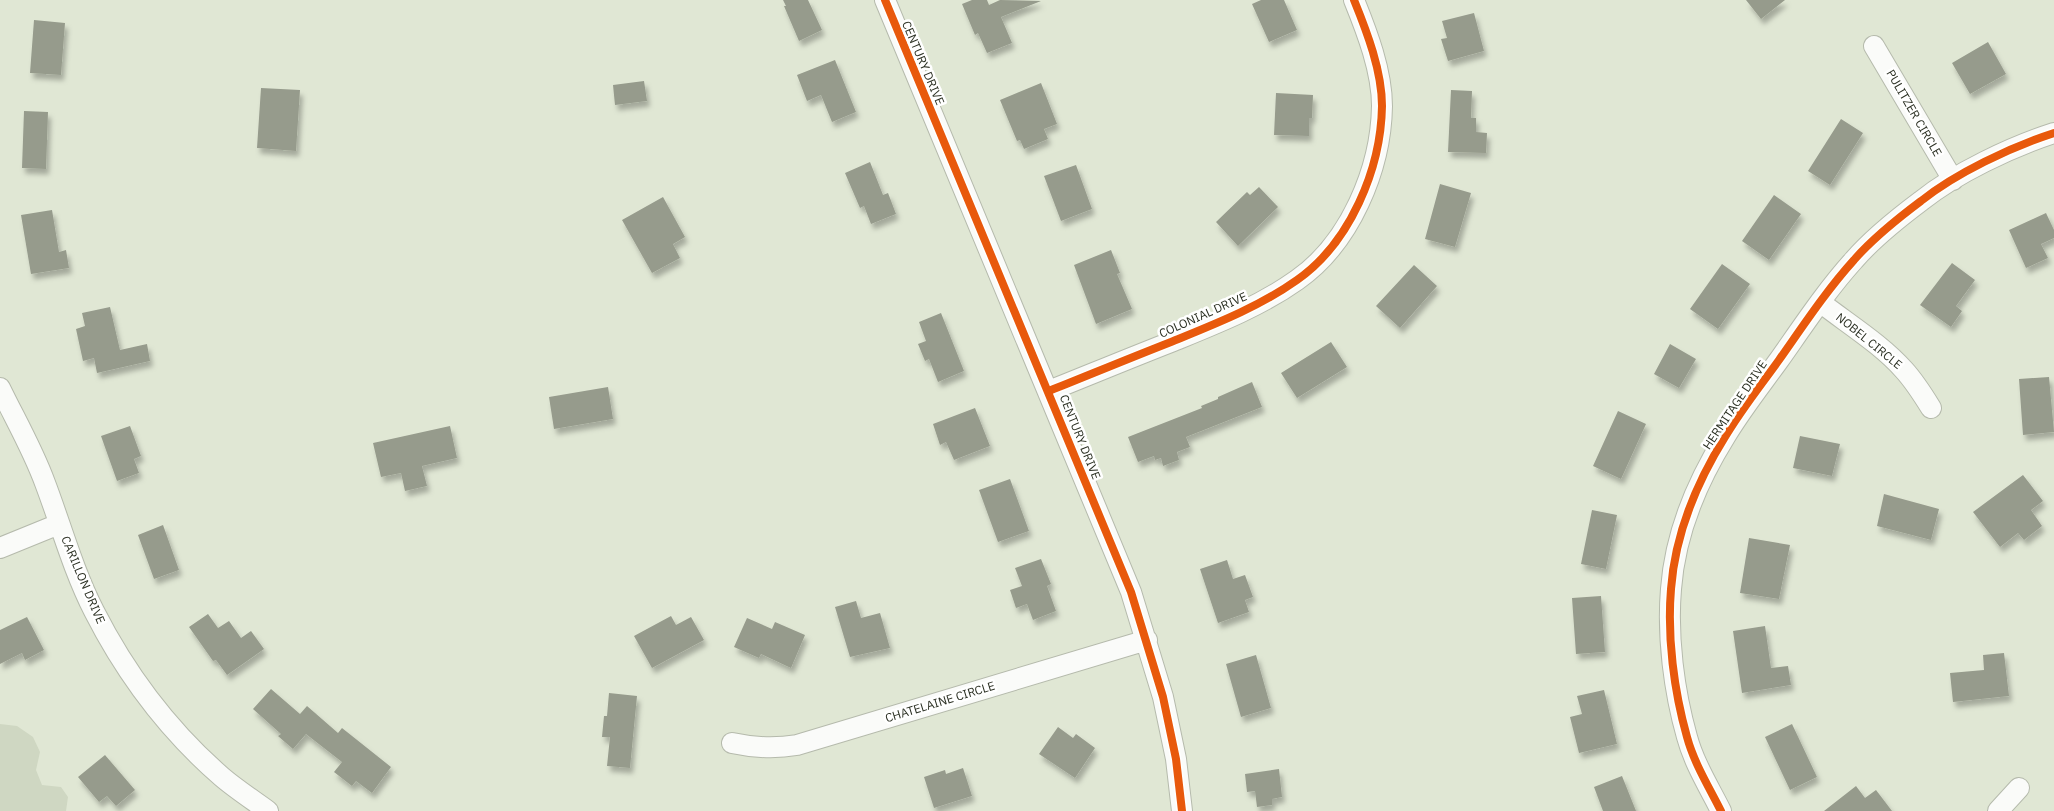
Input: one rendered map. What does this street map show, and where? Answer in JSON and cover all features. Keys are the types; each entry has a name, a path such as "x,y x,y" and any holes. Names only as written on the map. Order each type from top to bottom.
{"street":[{"name":"CENTURY DRIVE","path":"885,0 1132,592 1163,697 1176,759 1182,811"},
{"name":"COLONIAL DRIVE","path":"1048,391 1230,318 1298,280 1328,251 1351,221 1367,185 1378,144 1382,104 1375,59 1354,0"},
{"name":"PULITZER CIRCLE","path":"1874,46 1953,180"},
{"name":"HERMITAGE DRIVE","path":"1721,811 1703,777 1687,739 1677,694 1671,639 1670,588 1680,538 1693,498 1725,435 1820,302 1854,260 1885,230 1922,199 2004,153 2054,133"},
{"name":"NOBEL CIRCLE","path":"1820,302 1904,369 1931,408"},
{"name":"CARILLON DRIVE","path":"0,388 30,446 93,610 122,661 151,702 186,743 224,778 268,811"},
{"path":"0,548 59,524"},
{"name":"CHATELAINE CIRCLE","path":"732,743 754,747 777,748 797,744 1147,640"},
{"path":"1998,811 2019,788"}],"green space":[{"path":"0,724 17,726 33,737 40,752 36,770 42,785 61,787 68,797 66,811 0,811"}],"building":[{"path":"783,0 808,0 822,30 799,41"},
{"path":"972,0 987,0 989,5 1000,0 1041,1 1001,17 1012,43 987,53 978,33 975,35 962,4"},
{"path":"1261,0 1284,0 1297,30 1269,42 1252,4"},
{"path":"1746,0 1785,0 1761,19"},
{"path":"1474,13 1484,51 1448,61 1441,39 1447,38 1442,21"},
{"path":"34,20 65,23 61,75 30,73"},
{"path":"1988,42 2006,74 1970,94 1952,63"},
{"path":"835,60 856,112 832,122 821,95 807,101 797,75"},
{"path":"644,81 647,101 615,105 613,85"},
{"path":"1041,83 1057,124 1044,129 1048,139 1024,149 1020,140 1017,141 1000,100"},
{"path":"261,88 300,90 296,151 257,148"},
{"path":"1451,90 1472,91 1471,118 1476,118 1476,132 1487,133 1486,153 1448,152"},
{"path":"1276,93 1313,95 1312,118 1309,118 1309,136 1274,135"},
{"path":"24,111 48,112 46,169 22,168"},
{"path":"1841,119 1863,133 1830,185 1808,171"},
{"path":"870,162 883,195 888,193 896,214 871,224 864,206 860,208 845,173"},
{"path":"1076,165 1092,209 1061,221 1044,176"},
{"path":"1440,184 1471,193 1455,247 1425,239"},
{"path":"1259,187 1278,207 1238,246 1216,222 1247,192 1250,195"},
{"path":"1774,195 1801,214 1769,260 1742,241"},
{"path":"663,197 685,237 673,244 680,258 652,273 622,220"},
{"path":"52,210 59,252 66,250 69,268 31,274 21,215"},
{"path":"2046,213 2054,230 2054,238 2041,244 2048,258 2026,268 2009,230"},
{"path":"1111,250 1120,273 1117,274 1132,309 1096,324 1074,265"},
{"path":"1952,263 1975,280 1956,306 1962,311 1951,327 1920,305"},
{"path":"1722,264 1750,284 1718,329 1690,309"},
{"path":"1414,265 1437,286 1400,328 1376,306"},
{"path":"110,307 120,350 147,344 150,361 97,373 94,358 83,361 76,329 85,326 82,313"},
{"path":"941,313 964,371 938,382 929,359 925,361 918,344 926,341 919,322"},
{"path":"1331,342 1347,367 1297,398 1281,373"},
{"path":"1670,344 1696,359 1679,388 1654,374"},
{"path":"2049,377 2054,432 2023,435 2019,379"},
{"path":"1252,382 1262,407 1186,437 1190,447 1177,452 1179,460 1163,466 1161,458 1155,460 1154,456 1138,462 1128,437 1202,408 1201,406 1218,399 1218,397"},
{"path":"608,387 613,419 554,429 549,397"},
{"path":"975,408 990,446 954,460 946,442 940,445 933,424"},
{"path":"1618,411 1646,424 1621,479 1593,466"},
{"path":"130,426 141,456 134,459 139,473 117,481 101,436"},
{"path":"450,426 457,458 422,466 427,486 405,491 401,473 381,477 373,443"},
{"path":"1800,436 1840,444 1832,476 1793,468"},
{"path":"2023,475 2043,501 2031,510 2042,526 2024,540 2018,533 2000,547 1973,512"},
{"path":"1010,479 1029,531 998,542 979,490"},
{"path":"1884,494 1939,509 1931,540 1877,526"},
{"path":"1592,510 1617,515 1606,569 1581,564"},
{"path":"163,525 179,570 154,579 138,535"},
{"path":"1749,538 1790,545 1779,599 1740,593"},
{"path":"1041,559 1051,584 1047,586 1056,611 1033,620 1027,604 1016,608 1010,590 1022,586 1015,568"},
{"path":"1227,560 1233,579 1245,575 1253,597 1245,600 1249,612 1218,623 1200,569"},
{"path":"1601,596 1605,652 1576,654 1572,598"},
{"path":"856,601 861,618 880,613 890,648 850,657 835,607"},
{"path":"208,614 218,628 229,621 241,638 251,631 264,649 227,675 216,660 213,661 189,627"},
{"path":"671,616 676,625 691,617 704,640 652,668 634,636"},
{"path":"27,617 44,650 25,660 22,653 0,664 0,630"},
{"path":"747,618 772,629 775,622 805,635 791,668 761,654 759,658 734,647"},
{"path":"1765,626 1771,668 1788,666 1791,685 1742,693 1733,631"},
{"path":"2004,653 2009,696 1953,702 1950,673 1984,670 1983,655"},
{"path":"1256,655 1271,708 1241,717 1226,664"},
{"path":"271,689 300,714 307,706 338,733 342,728 391,767 372,793 356,781 352,786 334,772 342,762 306,734 293,749 278,736 281,734 253,709"},
{"path":"1604,690 1617,744 1579,753 1570,717 1582,714 1577,696"},
{"path":"609,693 637,696 630,768 607,766 610,737 602,737 604,716 607,716"},
{"path":"1792,724 1817,777 1790,790 1765,737"},
{"path":"1058,727 1073,738 1076,734 1095,748 1075,778 1039,754"},
{"path":"105,755 135,790 116,806 107,796 99,802 78,777"},
{"path":"963,768 972,796 934,808 924,777 945,770 946,774"},
{"path":"1279,769 1282,797 1272,799 1272,805 1257,807 1255,791 1247,792 1245,774"},
{"path":"1622,776 1636,811 1603,811 1594,787"},
{"path":"1856,786 1865,798 1876,790 1892,811 1824,811"}],"cycle path":[{"path":"885,0 1131,592 1163,697 1176,759 1182,811"},
{"path":"1049,391 1204,329 1252,307 1297,280 1316,264 1332,246 1347,225 1369,179 1376,155 1380,130 1382,106 1377,66 1369,38 1354,0"},
{"path":"1721,811 1698,766 1687,737 1675,683 1670,626 1671,589 1677,549 1682,529 1705,472 1738,417 1815,309 1869,244 1903,215 1950,181 2002,153 2054,133"}]}
